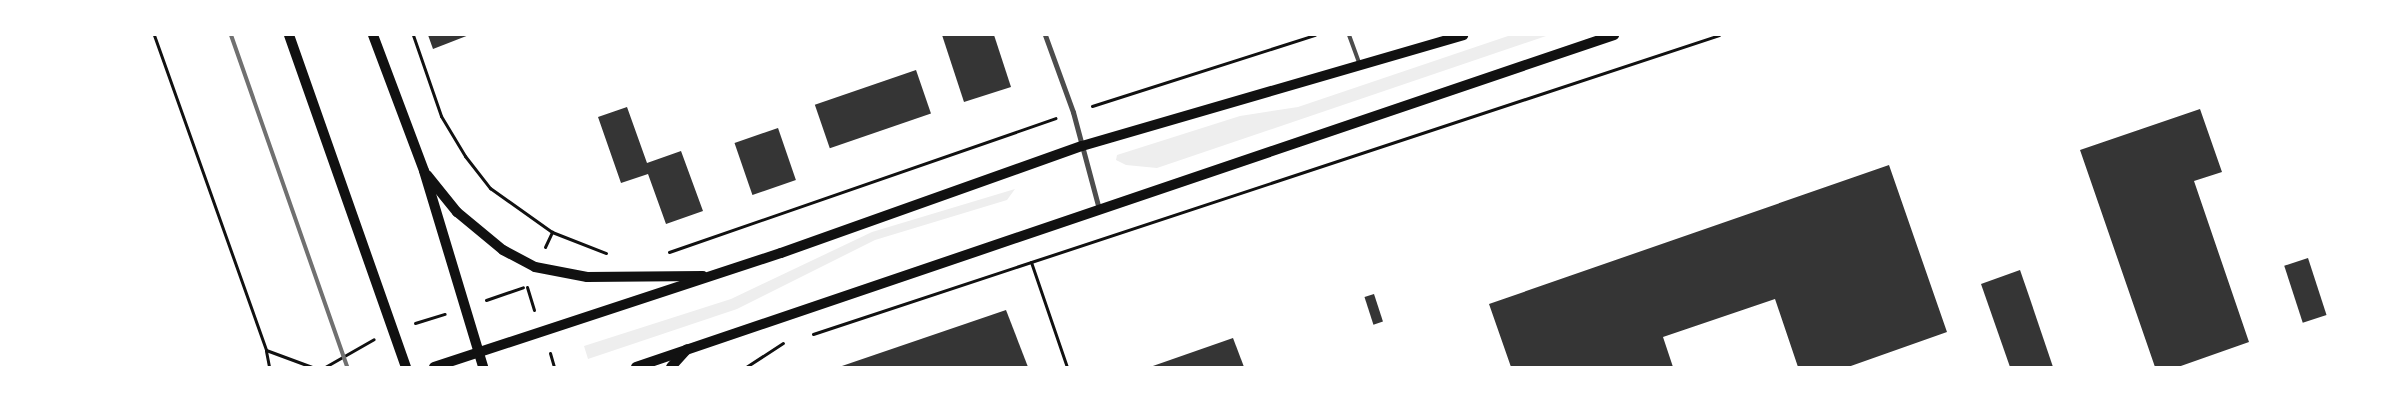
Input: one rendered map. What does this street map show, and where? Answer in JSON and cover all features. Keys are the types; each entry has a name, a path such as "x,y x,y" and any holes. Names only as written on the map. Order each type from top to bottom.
{"main road":[{"path":"289,35 406,367"},
{"path":"373,35 424,171 484,367"},
{"path":"434,367 714,275 1082,146 1463,35"},
{"path":"636,367 1614,35"},
{"path":"424,171 457,212 503,250 535,267 587,277 714,275"},
{"path":"671,367 688,348"}],"street":[{"path":"1045,35 1073,112 1099,209"}],"lane":[{"path":"1349,35 1359,65"}],"path":[{"path":"154,35 266,350 269,367"},
{"path":"413,35 441,116 465,156 490,188 552,232 582,246 615,255"},
{"path":"666,253 1073,112 1315,35"},
{"path":"809,335 1718,35"},
{"path":"1031,262 1067,367"},
{"path":"324,367 394,330 526,286"},
{"path":"746,367 790,341"},
{"path":"266,350 312,367"}],"shaded area":[{"path":"1511,35 1549,35 1157,168 1126,165 1116,160 1117,155 1240,116 1298,107"},
{"path":"1015,189 1007,200 875,240 737,309 588,359 584,346 731,299 872,232"}],"building":[{"path":"428,35 469,35 433,49"},
{"path":"942,35 994,35 1011,87 964,102"},
{"path":"916,70 931,113 830,148 815,105"},
{"path":"627,107 647,163 681,151 703,211 666,224 648,174 621,183 598,117"},
{"path":"2200,109 2222,172 2194,181 2249,342 2178,367 2155,367 2080,150"},
{"path":"778,128 796,180 752,195 735,143"},
{"path":"1889,165 1947,332 1848,367 1798,367 1775,299 1663,337 1673,367 1511,367 1489,304"},
{"path":"2308,258 2327,315 2303,323 2284,266"},
{"path":"2020,270 2053,367 2010,367 1981,284"},
{"path":"1374,294 1383,322 1373,325 1364,297"},
{"path":"1006,310 1028,367 839,367"},
{"path":"1233,338 1244,367 1150,367"}],"railway":[{"path":"231,35 347,367"}]}
